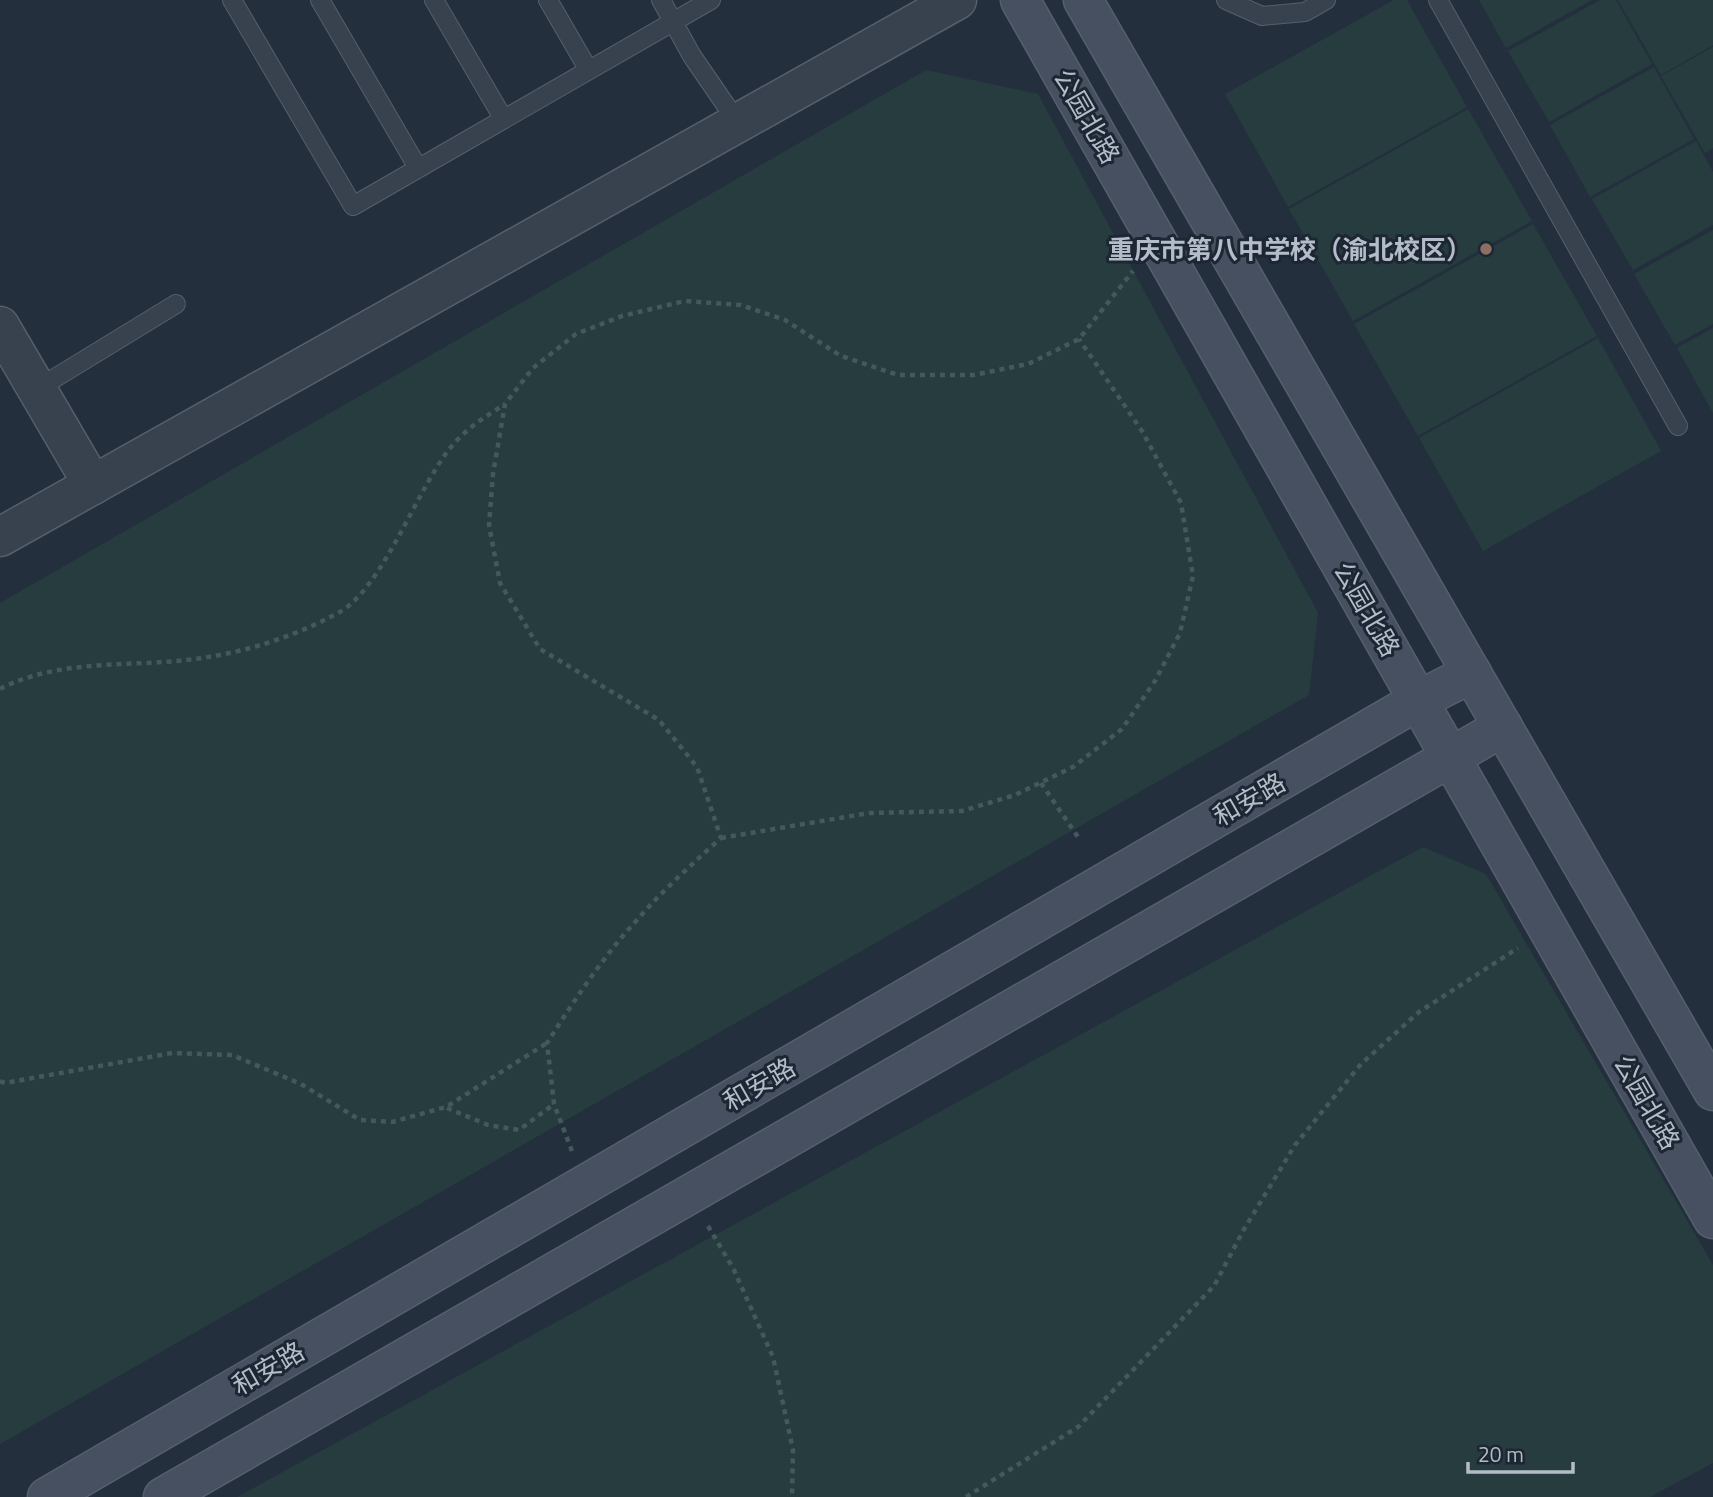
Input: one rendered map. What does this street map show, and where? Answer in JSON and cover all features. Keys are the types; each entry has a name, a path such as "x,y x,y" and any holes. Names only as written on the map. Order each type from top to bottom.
{"main road":[{"name":"公园北路","path":"1020,0 1713,1219"},
{"name":"公园北路","path":"1083,0 1713,1091"},
{"name":"和安路","path":"47,1497 1419,700 1472,673"},
{"path":"163,1497 1503,727"}],"street":[{"path":"0,537 957,0"},
{"path":"0,326 93,485"}],"lane":[{"path":"232,0 353,206 711,0"},
{"path":"320,0 418,168"},
{"path":"433,0 503,118"},
{"path":"548,0 588,69"},
{"path":"660,0 692,56 738,123"},
{"path":"1226,0 1262,16 1305,12 1326,0"},
{"path":"1438,0 1678,426"},
{"path":"37,389 176,304"}],"path":[{"path":"0,689 17,680 94,664 176,661 232,654 286,637 341,611 369,584 450,448 477,421 505,404 533,368 576,334 622,316 685,301 741,304 785,320 841,356 898,375 974,375 1028,364 1079,339 1157,240"},
{"path":"0,1081 5,1083 61,1074 172,1053 232,1055 301,1084 360,1120 392,1122 446,1107 547,1043 610,952 635,922 676,878 721,838 869,813 962,811 1014,796 1073,767 1122,729 1155,681 1180,633 1193,576 1181,503 1142,431 1079,339"},
{"path":"505,404 493,474 489,525 500,583 540,649 659,720 697,767 721,838"},
{"path":"1041,782 1080,839"},
{"path":"966,1497 1078,1427 1214,1286 1242,1231 1295,1144 1361,1064 1419,1012 1548,928"},
{"path":"547,1043 554,1104 585,1185"},
{"path":"446,1107 488,1125 519,1130 554,1104"},
{"path":"702,1216 733,1268 773,1357 793,1450 792,1497"}],"green space":[{"path":"1394,0 1407,0 1467,107 1288,207 1225,94"},
{"path":"1479,0 1592,0 1506,48"},
{"path":"1600,0 1616,0 1652,64 1549,122 1508,51"},
{"path":"1618,0 1713,0 1713,45 1661,75"},
{"path":"1713,47 1713,148 1705,153 1661,76"},
{"path":"1654,67 1694,139 1590,197 1550,125"},
{"path":"926,70 1038,94 1318,613 1309,695 0,1444 0,603"},
{"path":"1468,109 1532,221 1353,321 1289,209"},
{"path":"1696,141 1713,172 1713,225 1633,270 1592,199"},
{"path":"1533,224 1597,336 1418,436 1354,324"},
{"path":"1713,230 1713,324 1675,345 1634,274"},
{"path":"1713,328 1713,413 1677,348"},
{"path":"1598,338 1661,451 1483,551 1419,438"},
{"path":"1423,847 1486,874 1713,1265 1713,1463 1650,1497 237,1497"}],"place":[{"name":"重庆市第八中学校（渝北校区）","path":"1486,249"}]}
